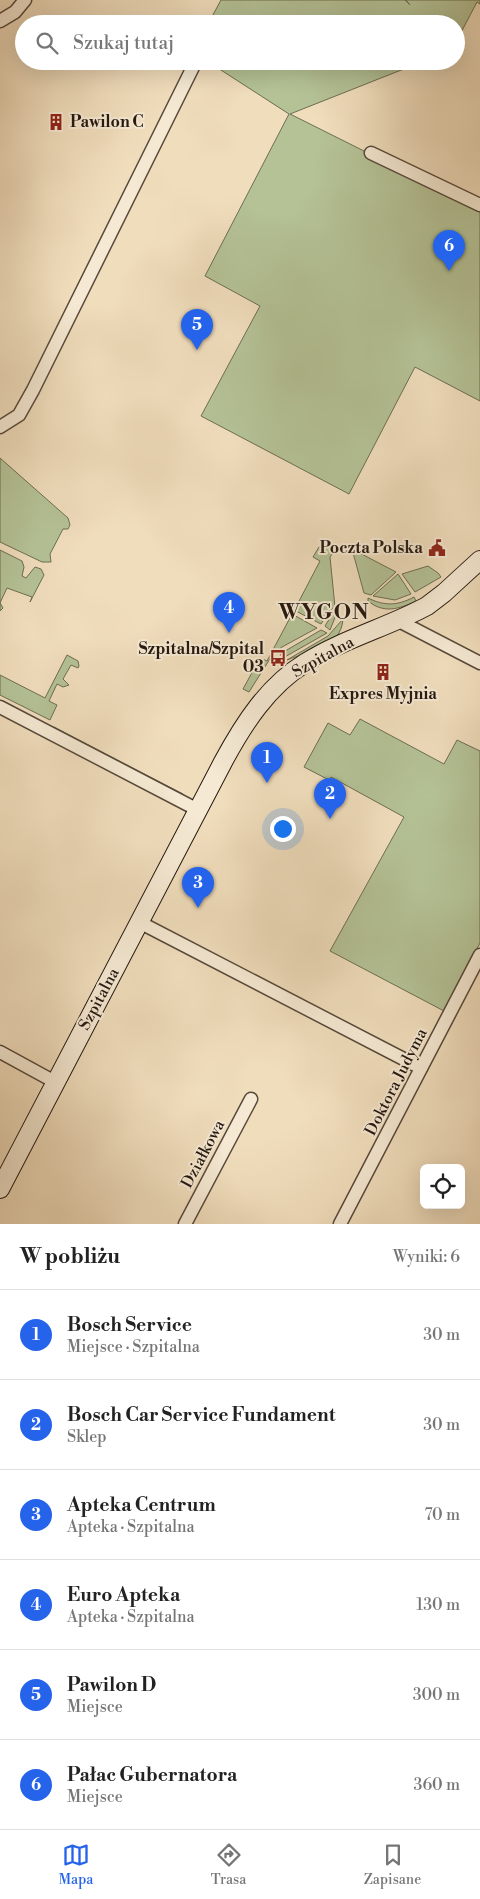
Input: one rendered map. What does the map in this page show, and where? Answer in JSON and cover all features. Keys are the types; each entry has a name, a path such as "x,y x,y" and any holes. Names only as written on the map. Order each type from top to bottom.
{"street":[{"path":"0,21 15,12 25,0"},
{"path":"0,427 19,415 33,390 192,70"},
{"path":"371,153 480,205"},
{"name":"Szpitalna","path":"0,1189 4,1169 55,1082 240,729 254,710 287,676 305,663 436,599 480,560"},
{"path":"396,620 480,662"},
{"path":"0,707 198,810"},
{"path":"139,922 421,1068"},
{"name":"Doktora Judyma","path":"340,1224 480,955"},
{"path":"0,1052 55,1082"},
{"name":"Działkowa","path":"185,1224 251,1099"}],"green space":[{"path":"221,0 405,0 410,5 406,0 480,0 480,4 477,2 465,25 465,15 213,15"},
{"path":"221,70 401,70 290,114 480,209 480,401 415,367 349,494 201,416 260,306 205,276 289,114"},
{"path":"0,458 68,518 70,525 68,529 63,529 50,554 51,562 42,562 0,542"},
{"path":"325,545 335,550 330,557 335,607 329,611 321,624 288,607 297,605 320,561 313,557 319,547"},
{"path":"352,549 396,572 371,595 364,593"},
{"path":"0,550 22,561 24,567 22,576 26,578 35,567 41,569 44,575 30,602 32,597 7,588 0,603"},
{"path":"428,566 441,577 415,592 402,574"},
{"path":"398,574 411,594 395,600 373,596"},
{"path":"414,597 416,601 392,609 380,608 368,601 368,598 385,604 391,604"},
{"path":"338,610 330,630 325,626 333,613"},
{"path":"292,614 317,628 273,654 249,692 243,689 260,658 267,661"},
{"path":"343,619 341,629 330,642 314,651 287,660 328,636"},
{"path":"321,630 327,633 283,658 280,654"},
{"path":"67,655 78,661 79,666 78,668 71,665 63,679 69,685 63,687 57,684 49,701 57,705 50,720 0,695 0,675 45,698"},
{"path":"360,719 444,764 457,740 480,751 480,943 444,1011 330,951 404,817 331,777 329,780 304,767 328,723 350,735"},
{"path":"54,727 183,794 54,729"}],"place":[{"name":"Pawilon C","path":"56,122"},
{"name":"Pałac Gubernatora","path":"449,271"},
{"name":"Pawilon D","path":"197,350"},
{"name":"Poczta Polska","path":"437,548"},
{"name":"Euro Apteka","path":"229,633"},
{"name":"Szpitalna/Szpital 03","path":"278,658"},
{"name":"Expres Myjnia","path":"383,672"},
{"name":"Bosch Service","path":"267,783"},
{"name":"Bosch Car Service Fundament","path":"330,819"},
{"name":"Apteka Centrum","path":"198,908"}],"district":[{"name":"WYGON","path":"324,613"}]}
